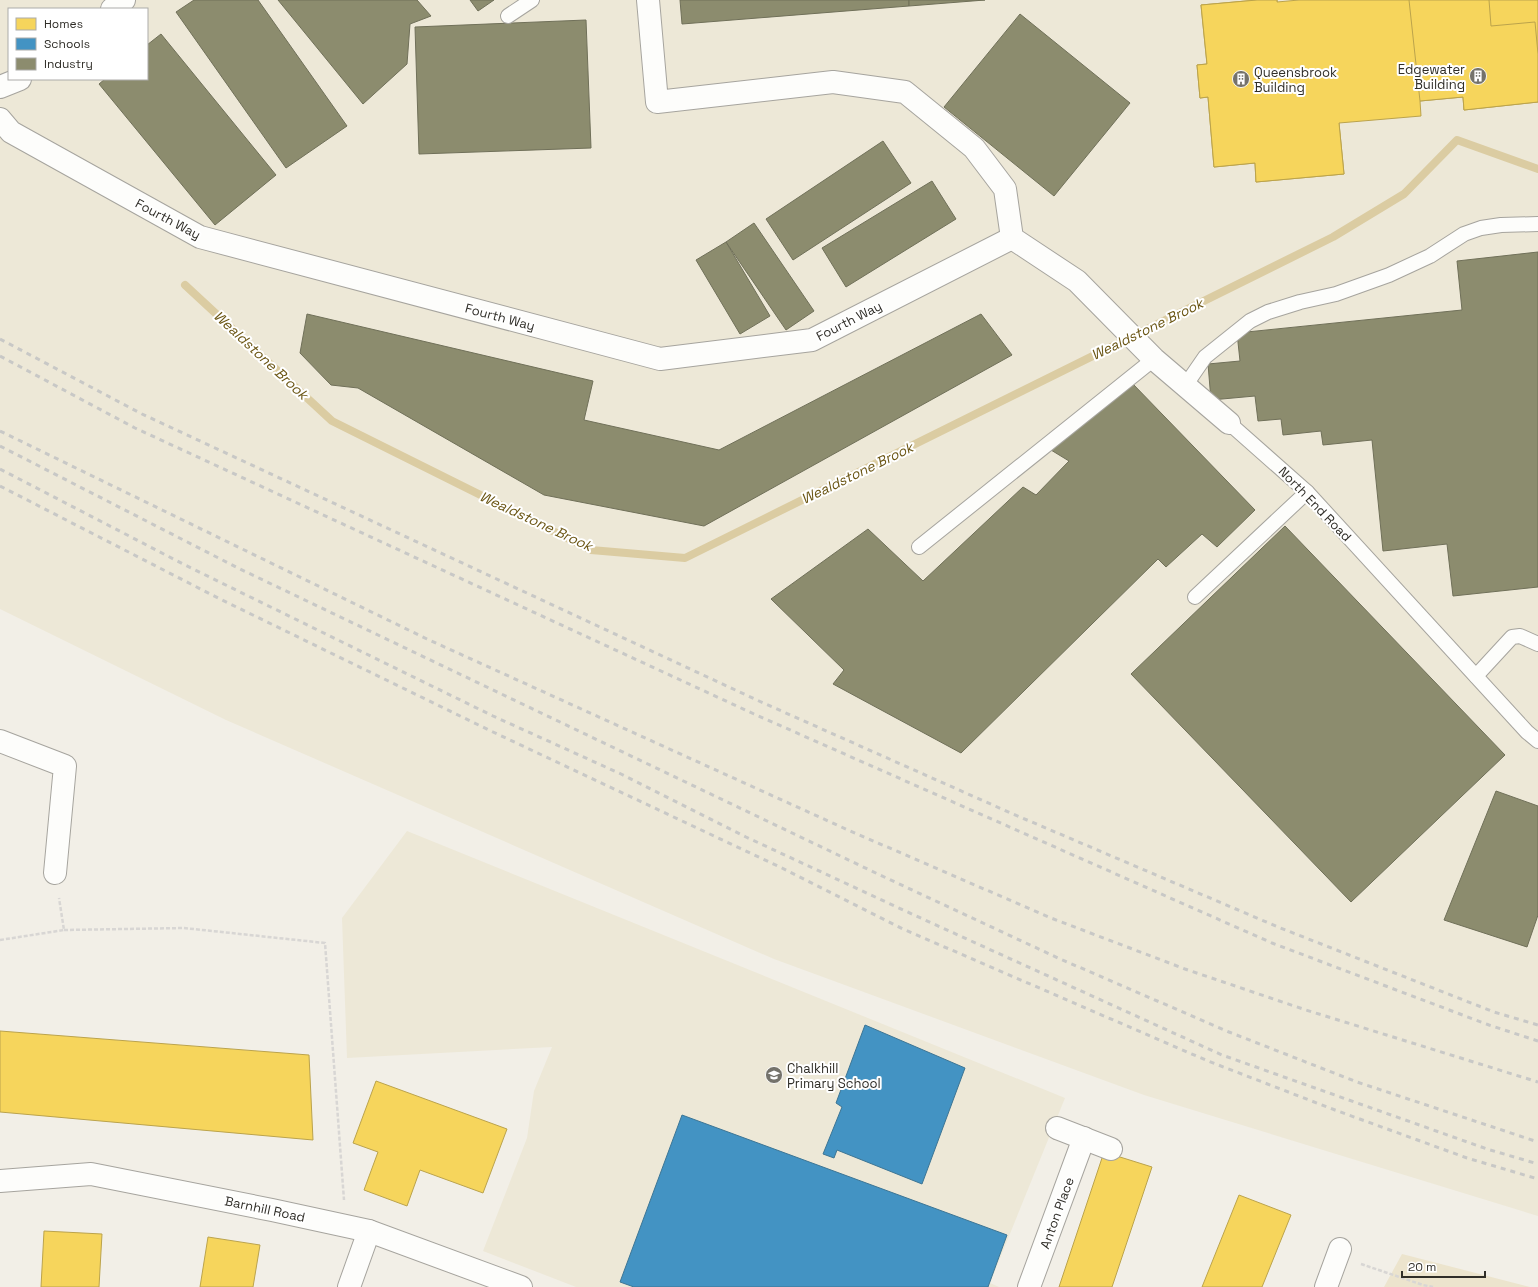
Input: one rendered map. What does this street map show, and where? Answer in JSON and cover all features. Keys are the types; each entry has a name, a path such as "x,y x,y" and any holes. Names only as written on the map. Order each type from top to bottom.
{"street":[{"path":"113,8 124,0"},
{"path":"648,0 657,102 833,82 905,92 974,148 1005,189 1012,238"},
{"path":"0,87 18,80"},
{"name":"Fourth Way","path":"0,119 11,132 200,237 660,359 812,340 1012,238"},
{"name":"North End Road","path":"1012,238 1077,281 1154,359 1229,423"},
{"path":"0,741 65,766 55,873"},
{"path":"1057,1128 1111,1149"},
{"name":"Anton Place","path":"1029,1287 1084,1138"},
{"name":"Barnhill Road","path":"0,1181 91,1174 272,1210 369,1231 521,1287"},
{"path":"349,1287 369,1231"},
{"path":"1326,1287 1339,1253"}],"lane":[{"path":"508,16 532,0"},
{"path":"1185,386 1205,357 1250,321 1268,312 1300,302 1336,294 1389,275 1430,256 1464,234 1481,228 1501,225 1538,224"},
{"path":"919,547 1154,359"},
{"name":"North End Road","path":"1229,423 1306,492 1527,732 1538,741"},
{"path":"1195,597 1306,492"},
{"path":"1476,676 1512,637 1520,636 1538,644"}],"path":[{"path":"55,873 64,930"},
{"path":"0,940 64,930 184,928 325,943 346,1226"},
{"path":"1339,1253 1423,1285 1433,1287"}],"shaded area":[{"path":"0,0 1538,0 1538,1216 1144,1095 774,959 226,720 0,609"},
{"name":"Chalkhill Primary School","path":"407,831 1065,1098 990,1283 999,1287 576,1287 483,1251 527,1138 534,1091 552,1047 347,1058 342,918"},
{"path":"1402,1254 1530,1287 1384,1287"}],"building: Homes":[{"name":"Queensbrook Building","path":"1257,0 1277,0 1286,97 1336,93 1344,174 1256,182 1255,163 1214,167 1208,97 1200,98 1197,65 1207,64 1201,5"},
{"path":"1257,0 1277,0 1277,2 1299,0 1538,0 1538,102 1464,110 1463,97 1420,101 1421,116 1339,123 1344,174 1256,182 1255,163 1214,167 1208,97 1200,98 1197,65 1207,64 1201,5"},
{"name":"Edgewater Building","path":"1409,0 1489,0 1491,26 1535,22 1538,54 1538,102 1464,110 1463,97 1420,101"},
{"path":"0,1031 309,1055 313,1140 0,1112"},
{"path":"376,1081 507,1129 483,1193 420,1170 407,1206 364,1190 378,1152 353,1143"},
{"path":"1104,1152 1152,1167 1112,1287 1059,1287"},
{"path":"1239,1195 1291,1215 1262,1287 1202,1287"},
{"path":"44,1231 102,1234 99,1287 41,1287"},
{"path":"208,1237 260,1245 253,1287 200,1287"}],"building: Schools":[{"path":"865,1025 965,1068 922,1184 837,1150 834,1158 823,1154 842,1107 836,1103"},
{"path":"682,1115 1007,1235 988,1287 634,1287 620,1282"}],"building: Industry":[{"path":"194,0 258,0 347,126 286,168 176,12"},
{"path":"278,0 417,0 431,16 410,24 407,64 363,104"},
{"path":"470,0 494,0 478,11"},
{"path":"680,0 909,0 909,6 682,24"},
{"path":"909,0 985,0 909,6"},
{"path":"1020,14 1130,103 1054,196 944,107"},
{"path":"586,20 591,148 419,154 415,27"},
{"path":"161,34 276,175 215,225 99,84 104,80 148,80 148,44"},
{"path":"883,141 911,183 793,260 766,219"},
{"path":"932,181 956,219 846,287 822,248"},
{"path":"754,223 814,311 786,330 726,242"},
{"path":"726,242 770,316 740,334 696,260"},
{"path":"1538,252 1538,587 1453,596 1447,544 1383,551 1372,440 1323,445 1321,431 1283,435 1281,419 1258,421 1255,396 1211,400 1208,364 1240,361 1237,333 1462,310 1457,261"},
{"path":"307,314 593,381 584,420 719,450 981,314 1012,355 704,526 544,495 358,388 331,385 300,353"},
{"path":"1132,383 1255,510 1217,547 1202,534 1166,567 1158,559 961,753 833,684 844,670 771,599 868,529 923,581 1023,487 1036,495 1069,461 1051,450"},
{"path":"1285,526 1505,755 1351,902 1131,674"},
{"path":"1496,791 1538,806 1538,915 1527,947 1444,920"}],"waterway":[{"name":"Wealdstone Brook","path":"185,285 332,421 591,550 685,558 1333,237 1404,194 1457,140 1538,169"}],"railway":[{"path":"0,339 142,414 759,701 1013,814 1278,927 1494,1012 1538,1025"},
{"path":"0,356 135,428 754,714 1272,943 1489,1025 1538,1041"},
{"path":"0,431 427,639 848,830 1051,918 1185,969 1306,1010 1538,1082"},
{"path":"0,446 240,569 880,875 1058,958 1229,1032 1357,1082 1538,1142"},
{"path":"0,469 185,565 493,716 621,774 746,837 1222,1055 1487,1149 1538,1164"},
{"path":"0,486 220,599 493,732 782,868 903,929 1208,1061 1335,1110 1467,1158 1538,1179"}],"place":[{"name":"Edgewater Building","path":"1478,76"},
{"name":"Queensbrook Building","path":"1241,79"},
{"name":"Chalkhill Primary School","path":"774,1075"}]}
